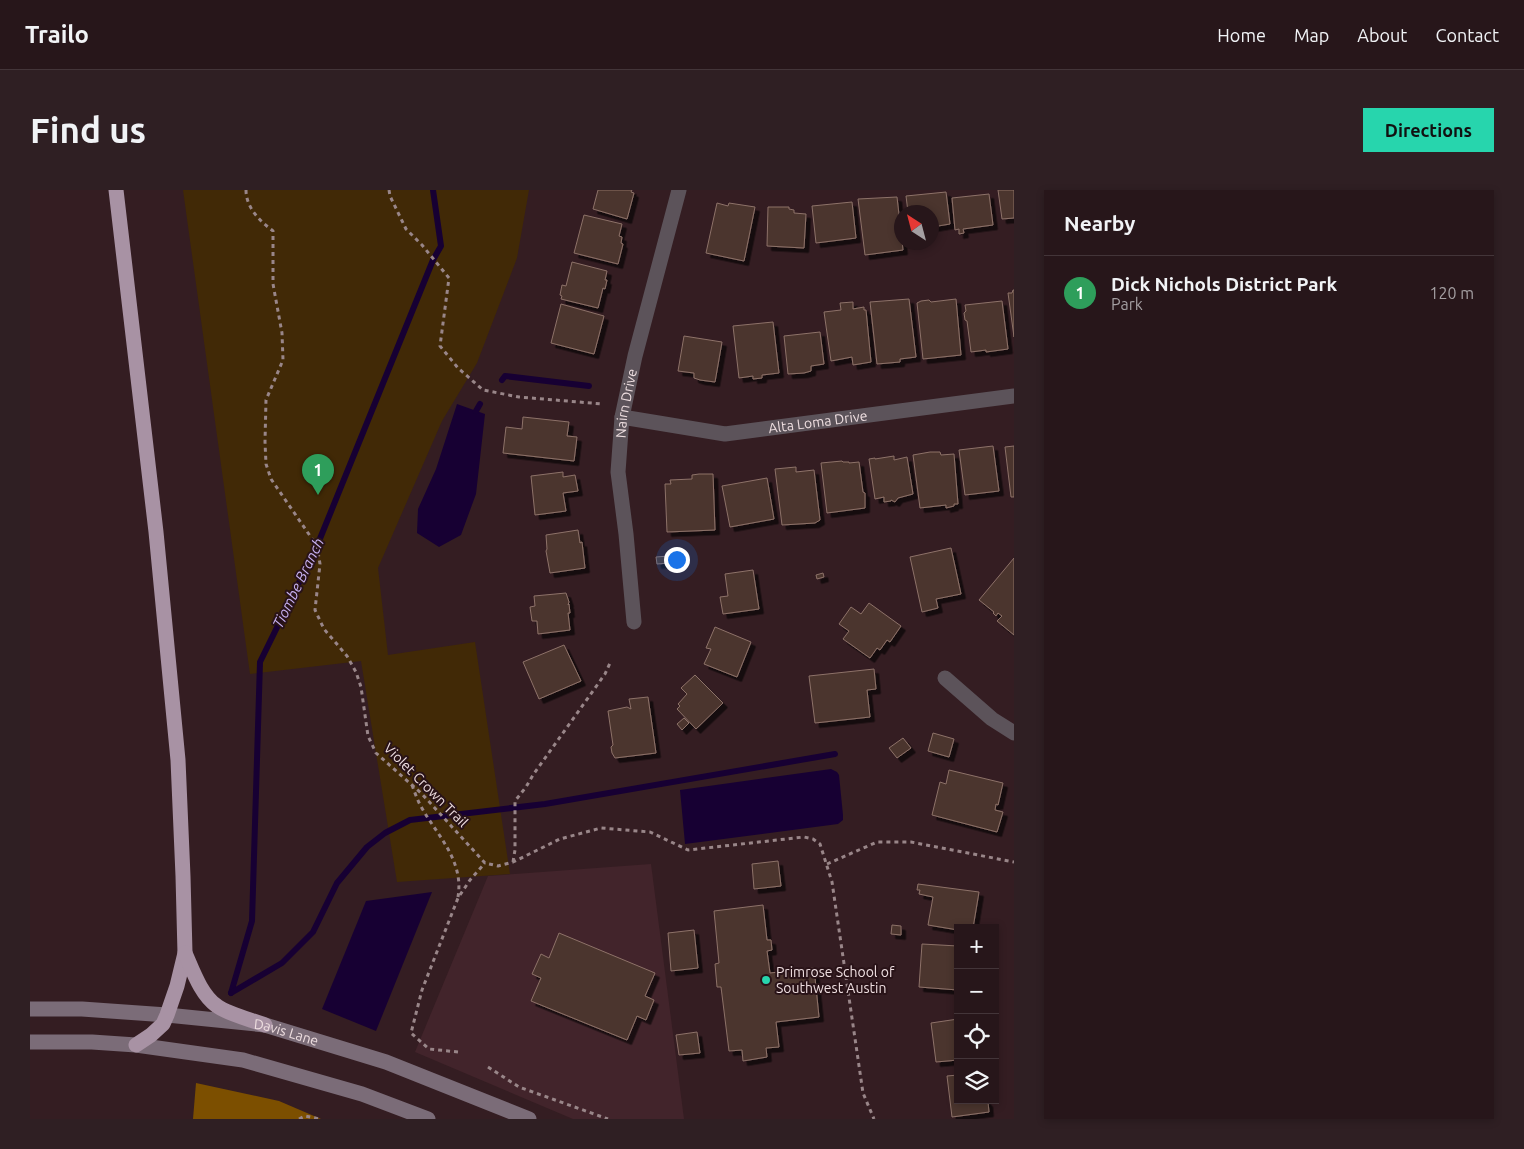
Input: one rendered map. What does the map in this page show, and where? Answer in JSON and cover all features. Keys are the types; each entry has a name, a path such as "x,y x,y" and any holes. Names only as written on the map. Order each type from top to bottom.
{"highway":[{"path":"116,190 156,532 178,760 185,953 168,1015 151,1035 136,1044"},
{"path":"185,953 202,989 218,1007 265,1025"}],"main road":[{"name":"Davis Lane","path":"30,1009 82,1009 168,1015 265,1025 386,1062 529,1119"},
{"path":"30,1042 136,1044 243,1060 362,1094 428,1119"}],"street":[{"name":"Nairn Drive","path":"634,622 618,472 622,417 635,356 679,190"},
{"name":"Alta Loma Drive","path":"622,417 725,434 1014,396"},
{"path":"945,678 992,719 1014,733"}],"path":[{"name":"Violet Crown Trail","path":"246,190 246,196 255,216 273,232 273,284 282,333 282,360 266,400 266,464 271,479 317,546 320,564 314,610 324,630 347,656 356,672 361,687 371,745 376,753 431,803 485,863"},
{"path":"389,190 406,229 449,278 440,346 458,368 483,390 519,397 604,404"},
{"path":"512,862 515,850 515,801 526,788 610,664"},
{"path":"411,784 422,809 444,841 458,870 460,885 458,898"},
{"path":"458,1052 429,1049 411,1033 422,990 458,898 485,863 498,866 512,862 560,839 601,828 650,832 688,850 804,837 814,839 820,844 832,882 844,953 863,1093 874,1119"},
{"path":"827,864 876,842 911,842 1014,862"},
{"path":"488,1067 519,1087 608,1119"},
{"path":"299,1119 305,1116 320,1119"}],"shaded area":[{"path":"183,190 529,190 517,258 477,363 442,421 378,568 388,655 475,642 510,874 397,882 361,661 250,674"},
{"path":"457,404 485,414 476,494 461,535 439,547 417,533 418,509 436,469"},
{"path":"831,769 839,775 843,820 838,824 685,844 680,790"},
{"path":"651,864 684,1119 573,1119 415,1052 488,876"},
{"path":"432,892 376,1031 322,1009 366,901"},
{"path":"196,1083 279,1101 321,1119 193,1119"}],"building":[{"path":"598,190 632,190 631,192 634,193 627,219 593,209"},
{"path":"998,190 1014,190 1014,218 1002,219"},
{"path":"946,192 950,224 939,226 939,205 907,205 906,196"},
{"path":"989,194 993,225 963,229 964,233 959,234 959,229 955,230 952,198"},
{"path":"897,197 898,205 894,205 894,250 903,250 865,255 858,199"},
{"path":"852,202 856,238 816,243 812,206"},
{"path":"717,203 728,206 729,203 755,207 744,261 706,253"},
{"path":"768,207 789,207 789,209 794,210 794,213 806,214 804,248 767,246"},
{"path":"584,215 622,224 619,236 622,237 621,243 623,244 618,264 574,253"},
{"path":"572,262 607,271 605,289 603,288 598,308 561,299 562,285 566,286"},
{"path":"1013,290 1014,337 1008,293 1012,293"},
{"path":"909,299 916,357 900,359 900,362 877,364 870,302"},
{"path":"956,299 961,355 923,359 917,303 929,300 931,302"},
{"path":"1002,301 1008,349 971,352 967,321 965,320 964,313 966,311 965,305"},
{"path":"853,302 853,309 864,307 864,310 866,310 871,362 853,365 852,357 831,361 824,312 841,310 840,303"},
{"path":"561,304 604,316 594,354 551,343"},
{"path":"773,322 779,373 762,375 762,378 753,379 753,376 739,378 733,326"},
{"path":"820,332 824,364 811,366 811,371 804,373 788,374 784,336"},
{"path":"684,336 722,342 715,382 694,378 694,373 678,371"},
{"path":"523,417 569,422 567,436 577,437 574,461 503,453 506,427 522,429"},
{"path":"993,446 999,491 965,495 959,450"},
{"path":"1014,446 1014,497 1011,497 1005,447"},
{"path":"940,452 941,455 954,454 958,504 954,504 954,506 946,508 946,505 920,508 913,455"},
{"path":"894,456 894,460 907,457 913,494 898,498 895,502 891,500 884,502 884,497 875,499 869,459"},
{"path":"842,461 849,463 859,462 863,492 865,493 865,508 827,513 821,463"},
{"path":"796,467 796,472 814,470 820,520 815,523 782,525 775,469"},
{"path":"563,472 563,477 575,475 578,491 563,493 566,511 535,515 531,476"},
{"path":"713,474 715,530 667,532 665,484 671,484 670,480 692,479 692,475"},
{"path":"767,478 774,519 730,527 722,486"},
{"path":"578,530 580,543 582,542 585,568 550,573 546,551 546,535"},
{"path":"951,548 961,594 936,599 938,608 922,612 910,557"},
{"path":"669,556 669,563 657,564 656,557"},
{"path":"1014,558 1014,635 997,621 1002,616 998,613 996,616 994,612 979,600"},
{"path":"753,570 759,609 723,614 720,597 728,596 725,574"},
{"path":"823,573 824,577 817,579 816,575"},
{"path":"566,593 569,602 570,630 538,634 537,621 532,621 530,607 535,606 534,596"},
{"path":"869,603 901,626 890,642 887,640 880,650 877,648 870,658 843,639 849,631 839,624 851,607 861,614"},
{"path":"715,627 751,642 737,677 704,664 711,649 706,648"},
{"path":"564,645 581,681 539,699 523,662"},
{"path":"874,669 876,689 867,690 870,717 815,723 809,676"},
{"path":"695,675 723,703 696,729 677,709 680,706 678,704 687,694 681,688"},
{"path":"648,697 656,753 615,758 611,747 613,745 608,711 627,707 631,709 629,699"},
{"path":"684,718 689,723 682,730 677,724"},
{"path":"933,733 954,739 949,757 928,751"},
{"path":"903,738 911,748 897,758 889,748"},
{"path":"949,770 1003,783 995,810 1003,812 997,832 932,815 940,782 946,784"},
{"path":"778,861 781,886 754,889 752,864"},
{"path":"918,884 979,892 974,924 954,924 954,929 928,925 933,897 919,894 920,890 917,890"},
{"name":"Primrose School of Southwest Austin","path":"763,905 767,940 771,940 772,950 767,951 770,973 814,968 819,1017 776,1022 779,1047 766,1048 767,1057 743,1061 742,1050 729,1051 721,987 717,987 715,964 719,963 714,911"},
{"path":"892,925 901,926 901,935 891,934"},
{"path":"694,930 698,968 671,971 668,933"},
{"path":"559,933 655,973 645,996 654,1000 646,1020 637,1016 627,1040 531,1001 541,978 532,974 541,954 549,958"},
{"path":"922,944 954,946 954,990 919,987"},
{"path":"954,1020 954,1060 936,1062 931,1023"},
{"path":"697,1032 700,1053 679,1055 676,1035"},
{"path":"954,1075 954,1104 988,1104 989,1112 952,1117 947,1076"}],"waterway":[{"name":"Tiombe Branch","path":"231,993 252,921 260,662 317,546 433,260 441,246 433,190"},
{"path":"502,380 505,376 589,386"},
{"path":"476,411 480,404"},
{"path":"231,993 282,963 313,932 337,883 367,847 385,833 410,820 545,804 835,754"}],"place":[{"name":"Dick Nichols District Park","path":"318,495"},
{"name":"Primrose School of Southwest Austin","path":"766,980"}]}
